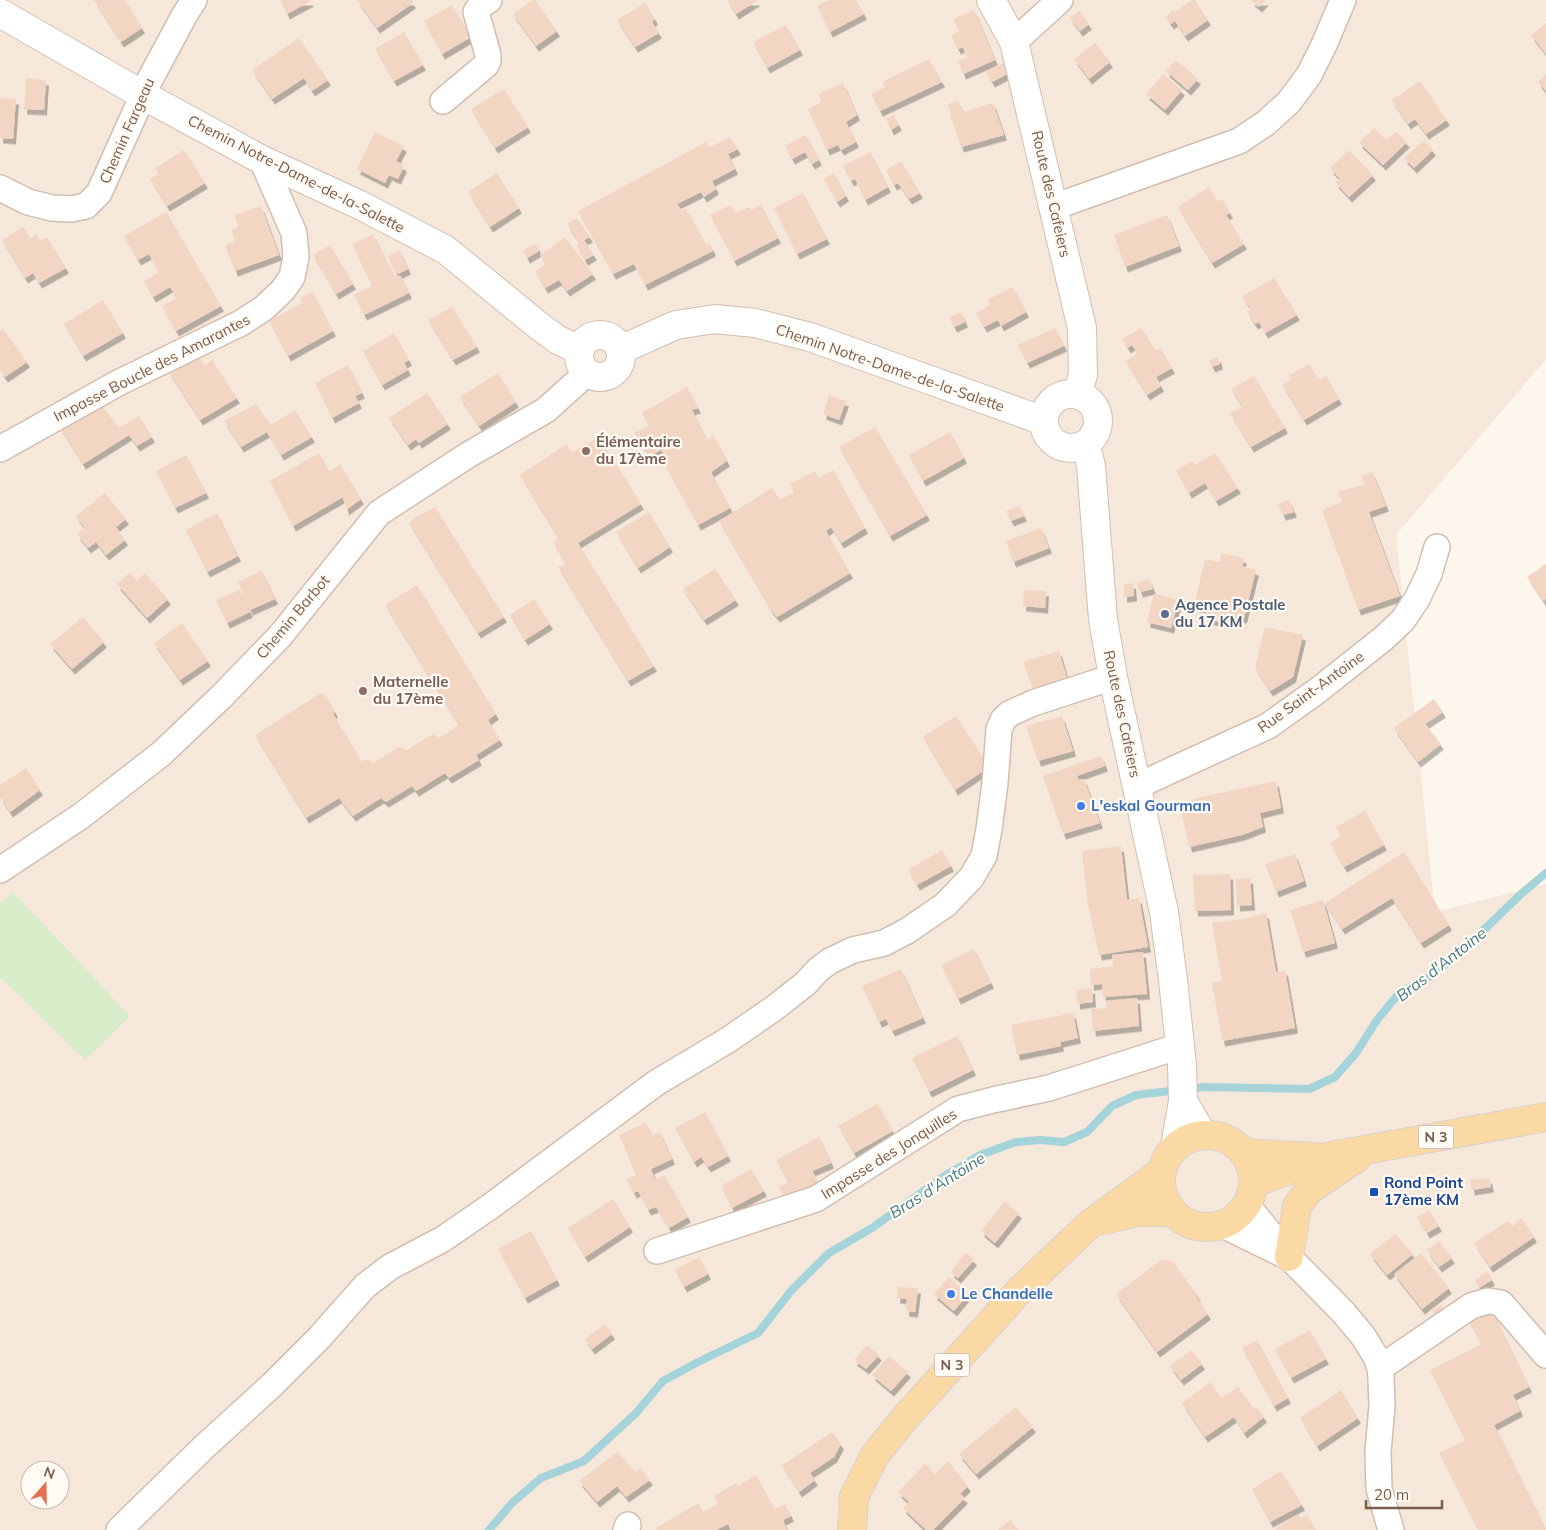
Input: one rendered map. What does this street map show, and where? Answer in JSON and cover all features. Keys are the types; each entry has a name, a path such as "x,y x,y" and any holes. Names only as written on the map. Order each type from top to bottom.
{"main road":[{"name":"N 3","path":"1244,1153 1326,1157 1546,1117"},
{"path":"1174,1147 1187,1138 1202,1134 1218,1136 1232,1142 1244,1153 1251,1167 1250,1194"},
{"name":"N 3","path":"852,1530 854,1497 875,1455 904,1419 1019,1291 1091,1223 1161,1172 1166,1158 1174,1147"},
{"name":"N 3","path":"1289,1257 1297,1206 1309,1190 1371,1148"},
{"name":"N 3","path":"1091,1223 1137,1212 1173,1212 1183,1220 1195,1225 1208,1227 1221,1224 1231,1220 1240,1213 1250,1194 1326,1157"},
{"path":"1161,1172 1161,1186 1165,1200 1173,1212"}],"street":[{"name":"Chemin Fargeau","path":"0,188 28,202 52,208 72,209 86,206 99,194 148,83 194,0"},
{"path":"443,101 482,69 488,61 488,55 476,15 478,9 490,0"},
{"name":"Route des Cafeiers","path":"990,0 1014,42 1082,328 1083,375 1077,394"},
{"path":"1014,42 1060,0"},
{"path":"1054,207 1239,141 1266,123 1289,102 1308,75 1324,45 1343,0"},
{"name":"Chemin Notre-Dame-de-la-Salette","path":"0,13 143,95 262,160 360,205 446,250 584,361"},
{"name":"Impasse Boucle des Amarantes","path":"0,449 118,383 241,323 264,308 283,290 292,277 296,257 294,233 262,160"},
{"name":"Chemin Notre-Dame-de-la-Salette","path":"584,361 587,339 593,336 606,335 612,338 620,350 676,326 715,319 756,323 810,337 1044,421"},
{"name":"Chemin Barbot","path":"0,870 81,816 161,754 222,697 280,636 380,513 468,455 546,410 584,361"},
{"path":"1077,394 1093,404 1098,412 1099,421 1097,430 1086,445 1068,448 1058,445 1051,440 1046,433 1044,416 1053,401 1060,396 1077,394"},
{"name":"Route des Cafeiers","path":"1086,445 1091,466 1103,619 1113,677 1164,912 1181,1056 1183,1101 1174,1147"},
{"name":"Rue Saint-Antoine","path":"1137,784 1148,782 1268,726 1317,691 1384,638 1403,620 1418,600 1429,574 1437,547"},
{"path":"119,1530 204,1447 272,1385 365,1286 390,1267 443,1239 491,1206 656,1083 728,1040 773,1009 806,984 830,961 853,950 884,943 907,931 945,906 971,878 984,856 995,783 999,729 1002,720 1009,714 1033,702 1113,677"},
{"name":"Impasse des Jonquilles","path":"658,1252 816,1198 958,1109 1181,1056"},
{"name":"Route des Cafeiers","path":"1183,1101 1202,1134"},
{"path":"1250,1194 1289,1257 1343,1312 1363,1336 1376,1357 1380,1368 1382,1406 1378,1452 1379,1489 1391,1530"},
{"path":"1221,1224 1289,1257"},
{"path":"1380,1368 1471,1306 1488,1300 1501,1303 1546,1355"}],"shaded area":[{"path":"0,0 1546,0 1546,359 1396,535 1435,912 1546,884 1546,1530 0,1530"}],"green space":[{"path":"13,892 130,1016 85,1060 0,977 0,903"}],"building":[{"path":"94,0 125,0 142,28 121,42"},
{"path":"280,0 310,0 311,1 287,14"},
{"path":"357,0 411,0 413,3 377,28"},
{"path":"535,0 557,31 536,46 513,14"},
{"path":"727,0 758,0 736,14"},
{"path":"829,0 856,0 864,14 830,32 817,6"},
{"path":"1192,0 1195,0 1208,20 1185,36 1175,21 1171,24 1166,17 1174,9 1175,12"},
{"path":"1251,0 1266,0 1259,7"},
{"path":"645,3 655,19 652,22 659,33 635,47 617,20"},
{"path":"452,5 471,37 442,54 424,21"},
{"path":"974,10 995,60 963,74 958,61 967,58 963,47 958,49 951,35 959,31 953,19"},
{"path":"1079,11 1089,24 1080,31 1070,18"},
{"path":"1546,23 1546,54 1531,35"},
{"path":"786,25 800,50 767,68 753,42"},
{"path":"404,32 423,65 394,81 375,49"},
{"path":"299,38 328,80 312,91 304,78 272,99 252,70"},
{"path":"1095,43 1110,62 1089,79 1074,59"},
{"path":"929,59 942,82 880,111 871,94 885,87 882,82"},
{"path":"1176,60 1198,79 1188,90 1166,71"},
{"path":"1006,61 1011,72 992,82 986,72"},
{"path":"1163,74 1182,90 1165,110 1146,94"},
{"path":"1546,74 1546,91 1538,82"},
{"path":"26,78 46,80 44,110 24,109"},
{"path":"1420,81 1447,120 1426,134 1415,119 1408,124 1392,100"},
{"path":"843,83 857,115 846,122 856,142 841,150 838,145 827,150 808,109 822,102 818,94"},
{"path":"504,89 528,127 495,148 471,109"},
{"path":"0,98 16,99 13,139 0,138"},
{"path":"958,101 963,112 993,103 1004,135 961,147 948,104"},
{"path":"893,115 899,125 891,130 886,119"},
{"path":"1374,128 1386,140 1396,132 1407,142 1383,165 1359,142"},
{"path":"375,132 404,146 396,161 404,166 398,179 389,175 385,183 357,169"},
{"path":"806,135 819,160 812,164 805,152 792,159 785,146"},
{"path":"730,137 738,149 728,154 735,169 712,181 716,189 704,197 701,192 677,204 682,211 686,209 706,245 710,244 713,251 645,285 634,264 613,274 578,211 706,142 709,148"},
{"path":"1424,140 1433,150 1414,168 1404,158"},
{"path":"184,150 205,183 167,206 150,179 159,174 155,168"},
{"path":"1349,150 1373,175 1349,197 1335,182 1340,179 1330,168"},
{"path":"870,152 888,187 865,200 855,179 851,181 843,166"},
{"path":"901,161 920,193 909,199 898,183 894,185 886,170"},
{"path":"497,173 519,208 490,227 468,192"},
{"path":"834,173 846,196 837,202 824,179"},
{"path":"1209,187 1217,201 1222,199 1230,213 1226,215 1244,244 1212,263 1178,207"},
{"path":"803,193 827,239 797,254 774,208"},
{"path":"731,205 736,213 749,207 751,210 761,205 778,238 734,261 710,215"},
{"path":"261,206 279,255 235,271 225,245 235,241 231,230 239,227 234,215"},
{"path":"166,212 221,306 176,331 162,306 177,298 170,287 153,297 144,281 159,272 149,254 138,260 124,236"},
{"path":"1167,215 1179,246 1125,267 1114,235"},
{"path":"577,218 590,237 584,240 594,255 585,260 576,245 580,243 567,224"},
{"path":"23,227 30,238 37,234 40,241 47,237 66,268 39,283 33,273 25,278 2,240"},
{"path":"373,234 395,278 400,275 409,293 364,315 354,295 372,286 352,244"},
{"path":"565,237 593,274 567,291 559,280 545,288 535,271 546,264 540,255"},
{"path":"536,244 539,251 527,258 523,250"},
{"path":"330,245 353,284 336,294 313,255"},
{"path":"400,251 408,269 396,275 388,256"},
{"path":"1274,278 1297,315 1265,333 1259,322 1255,324 1247,312 1251,309 1242,296"},
{"path":"1013,287 1026,312 1001,326 998,320 984,327 976,313 990,305 987,300"},
{"path":"312,292 333,331 288,356 269,321 302,303 300,298"},
{"path":"103,300 123,333 83,356 64,324"},
{"path":"452,307 477,347 453,360 428,320"},
{"path":"961,312 965,322 954,327 949,317"},
{"path":"1055,328 1064,346 1027,363 1018,345"},
{"path":"1141,328 1156,351 1161,349 1172,368 1156,377 1161,386 1147,395 1126,361 1138,354 1132,345 1128,348 1122,339"},
{"path":"3,329 27,362 5,377 0,370 0,331"},
{"path":"394,333 409,360 404,363 408,370 382,385 363,351"},
{"path":"196,353 205,365 212,360 237,398 200,420 168,371"},
{"path":"1218,357 1220,364 1212,367 1209,360"},
{"path":"1309,364 1318,380 1326,376 1339,399 1304,420 1282,385 1291,379 1288,376"},
{"path":"348,365 362,393 355,396 359,403 332,418 315,383"},
{"path":"498,373 516,402 479,426 460,397"},
{"path":"1254,376 1285,428 1251,447 1230,413 1243,407 1231,389"},
{"path":"687,387 698,408 692,410 707,440 714,436 727,461 711,472 730,508 698,525 664,463 668,461 661,450 649,456 634,433 649,426 642,413"},
{"path":"427,393 448,424 419,443 416,439 408,445 389,418"},
{"path":"829,395 846,401 839,420 823,414"},
{"path":"100,403 119,428 139,416 152,437 137,446 129,435 83,464 59,426"},
{"path":"256,404 271,425 295,410 312,437 281,455 267,432 241,447 224,421"},
{"path":"875,427 927,515 890,536 839,447"},
{"path":"950,432 964,458 923,481 909,455"},
{"path":"599,437 641,504 578,543 654,666 628,681 558,567 566,563 553,542 559,539 520,475 567,444 571,453"},
{"path":"319,453 329,472 340,464 361,499 346,510 343,497 293,526 270,481"},
{"path":"1215,453 1238,488 1216,501 1205,483 1189,493 1176,470 1193,461 1195,465"},
{"path":"186,455 206,493 175,508 156,471"},
{"path":"833,470 865,528 841,543 831,527 826,531 850,573 777,617 771,610 719,521 772,488 780,500 794,492 790,484 815,471 819,478"},
{"path":"1372,472 1386,506 1369,512 1400,596 1358,610 1322,510 1342,502 1338,492 1365,484 1361,476"},
{"path":"105,493 126,519 116,527 125,540 106,555 96,542 88,548 77,534 85,528 76,516"},
{"path":"1289,500 1294,512 1283,515 1278,504"},
{"path":"1019,506 1024,516 1011,521 1006,511"},
{"path":"435,507 504,617 478,633 409,523 414,518"},
{"path":"649,512 670,547 638,568 616,532"},
{"path":"217,513 238,556 207,572 186,530"},
{"path":"1041,528 1049,548 1013,562 1006,541"},
{"path":"1221,553 1244,558 1242,566 1256,570 1244,618 1230,615 1227,624 1205,618 1208,609 1194,606 1205,559 1220,562"},
{"path":"1546,564 1546,599 1543,601 1527,577"},
{"path":"715,569 736,600 704,620 683,589"},
{"path":"262,571 275,599 250,610 238,582"},
{"path":"130,572 137,581 145,573 168,599 147,618 117,584"},
{"path":"1149,579 1153,589 1140,592 1137,583"},
{"path":"1133,583 1134,596 1124,597 1124,584"},
{"path":"417,585 496,714 488,720 500,740 476,755 479,760 449,778 445,773 416,791 412,786 386,802 381,798 353,816 339,798 306,818 255,735 319,694 322,693 326,696 335,712 333,714 362,762 367,759 373,763 399,747 407,750 433,734 439,738 459,725 385,605"},
{"path":"240,590 250,612 227,623 216,600"},
{"path":"1024,590 1046,591 1045,608 1023,606"},
{"path":"1154,594 1179,600 1171,628 1147,622"},
{"path":"534,599 550,624 525,640 510,615"},
{"path":"83,617 104,642 72,669 50,644"},
{"path":"182,623 208,661 180,680 154,643"},
{"path":"1265,627 1303,635 1293,677 1270,691 1255,668"},
{"path":"1059,651 1069,685 1035,695 1023,662"},
{"path":"1434,699 1443,712 1425,724 1441,744 1418,762 1394,728"},
{"path":"956,716 989,767 955,790 923,737"},
{"path":"1062,716 1073,751 1038,761 1026,726"},
{"path":"1101,756 1105,766 1077,776 1078,780 1084,779 1100,823 1063,834 1043,776"},
{"path":"26,768 40,790 10,812 0,797 0,785"},
{"path":"1276,781 1281,808 1260,813 1263,827 1242,835 1189,847 1182,815 1193,799"},
{"path":"1365,811 1384,845 1344,867 1330,843 1341,836 1336,827"},
{"path":"1121,846 1127,900 1139,898 1148,947 1099,955 1088,905 1082,851"},
{"path":"942,850 951,866 917,885 908,870"},
{"path":"1404,852 1449,925 1421,943 1392,898 1342,929 1325,903"},
{"path":"1295,854 1304,881 1276,892 1265,864"},
{"path":"1230,874 1231,910 1195,911 1193,875"},
{"path":"1250,878 1252,905 1237,906 1236,879"},
{"path":"1323,900 1335,943 1303,952 1290,910"},
{"path":"1266,913 1276,972 1285,970 1295,1028 1222,1041 1212,983 1222,981 1212,923 1243,919"},
{"path":"974,949 991,983 958,999 941,965"},
{"path":"1143,952 1147,994 1103,997 1102,984 1091,985 1090,969 1113,966 1112,955"},
{"path":"901,969 923,1018 892,1031 886,1019 879,1022 862,986"},
{"path":"1092,988 1093,1002 1077,1004 1077,990"},
{"path":"1137,998 1139,1026 1093,1031 1091,1009 1107,1008 1105,1001"},
{"path":"1073,1013 1078,1038 1060,1042 1061,1046 1017,1055 1011,1025"},
{"path":"957,1036 973,1070 929,1092 912,1058"},
{"path":"877,1104 893,1131 854,1153 838,1126"},
{"path":"705,1112 728,1156 708,1167 701,1157 694,1162 675,1128"},
{"path":"646,1123 652,1135 660,1132 672,1159 651,1169 655,1180 664,1175 688,1217 669,1228 656,1207 648,1210 638,1191 634,1193 626,1179 636,1175 619,1135"},
{"path":"819,1137 831,1163 812,1171 819,1183 786,1200 779,1187 788,1182 776,1160"},
{"path":"751,1169 764,1191 732,1208 721,1186"},
{"path":"1489,1178 1491,1187 1472,1190 1470,1180"},
{"path":"613,1199 630,1227 585,1257 568,1228"},
{"path":"1005,1201 1019,1213 995,1243 981,1231"},
{"path":"1429,1210 1439,1226 1427,1233 1417,1217"},
{"path":"1522,1218 1534,1237 1490,1267 1474,1243 1508,1221 1512,1226"},
{"path":"531,1231 557,1280 525,1298 498,1249"},
{"path":"1395,1234 1413,1254 1387,1275 1370,1254"},
{"path":"1439,1241 1452,1258 1439,1267 1427,1250"},
{"path":"966,1252 974,1260 958,1278 951,1272"},
{"path":"1421,1253 1449,1288 1422,1309 1394,1274"},
{"path":"699,1257 708,1274 684,1287 675,1270"},
{"path":"1162,1259 1173,1262 1198,1296 1196,1296 1208,1314 1157,1352 1116,1294"},
{"path":"1487,1271 1492,1280 1479,1288 1475,1280"},
{"name":"Le Chandelle","path":"949,1277 968,1294 954,1311 934,1294"},
{"path":"898,1287 918,1288 915,1312 906,1311 907,1299 897,1298"},
{"path":"1488,1303 1529,1387 1513,1395 1520,1411 1494,1425 1546,1530 1478,1530 1439,1453 1465,1440 1430,1370 1482,1344 1466,1316"},
{"path":"1441,1305 1447,1314 1438,1319 1432,1311"},
{"path":"605,1324 612,1334 592,1349 585,1339"},
{"path":"1310,1330 1326,1359 1291,1378 1275,1349"},
{"path":"1257,1340 1288,1398 1274,1406 1242,1348"},
{"path":"867,1345 879,1355 866,1369 854,1360"},
{"path":"1192,1350 1202,1364 1181,1380 1170,1366"},
{"path":"889,1356 908,1372 891,1391 872,1375"},
{"path":"1211,1382 1221,1398 1238,1387 1254,1409 1257,1407 1264,1417 1244,1433 1234,1417 1205,1437 1182,1403"},
{"path":"1341,1390 1358,1418 1317,1446 1300,1418"},
{"path":"1016,1407 1033,1427 976,1474 959,1454"},
{"path":"832,1432 841,1444 834,1457 810,1473 815,1480 799,1492 782,1465"},
{"path":"618,1452 635,1472 641,1468 650,1480 626,1497 617,1486 597,1502 579,1481"},
{"path":"948,1461 968,1486 960,1494 965,1498 933,1530 926,1530 903,1508 909,1502 898,1492 925,1464 935,1474"},
{"path":"1281,1471 1302,1505 1270,1522 1252,1489"},
{"path":"756,1475 774,1509 785,1504 791,1516 783,1520 787,1530 731,1530 728,1524 716,1530 657,1530 656,1528 698,1503 703,1512 719,1503 714,1496 736,1483 738,1486"},
{"path":"1299,1514 1301,1519 1307,1515 1316,1530 1277,1530 1276,1528"},
{"path":"1011,1520 1019,1530 997,1530"}],"waterway":[{"name":"Bras d'Antoine","path":"489,1530 512,1503 541,1478 584,1461 636,1413 663,1381 758,1333 791,1291 829,1253 872,1228 943,1177 980,1155 1016,1142 1040,1140 1064,1142 1087,1132 1112,1106 1136,1095 1204,1087 1309,1089 1335,1077 1356,1053 1377,1020 1400,992 1429,977 1460,953 1521,894 1546,873"}],"place":[{"name":"Élémentaire du 17ème","path":"586,451"},
{"name":"Agence Postale du 17 KM","path":"1165,614"},
{"name":"Maternelle du 17ème","path":"363,691"},
{"name":"L'eskal Gourman","path":"1081,806"},
{"name":"Rond Point 17ème KM","path":"1374,1192"},
{"name":"Le Chandelle","path":"951,1294"}]}
